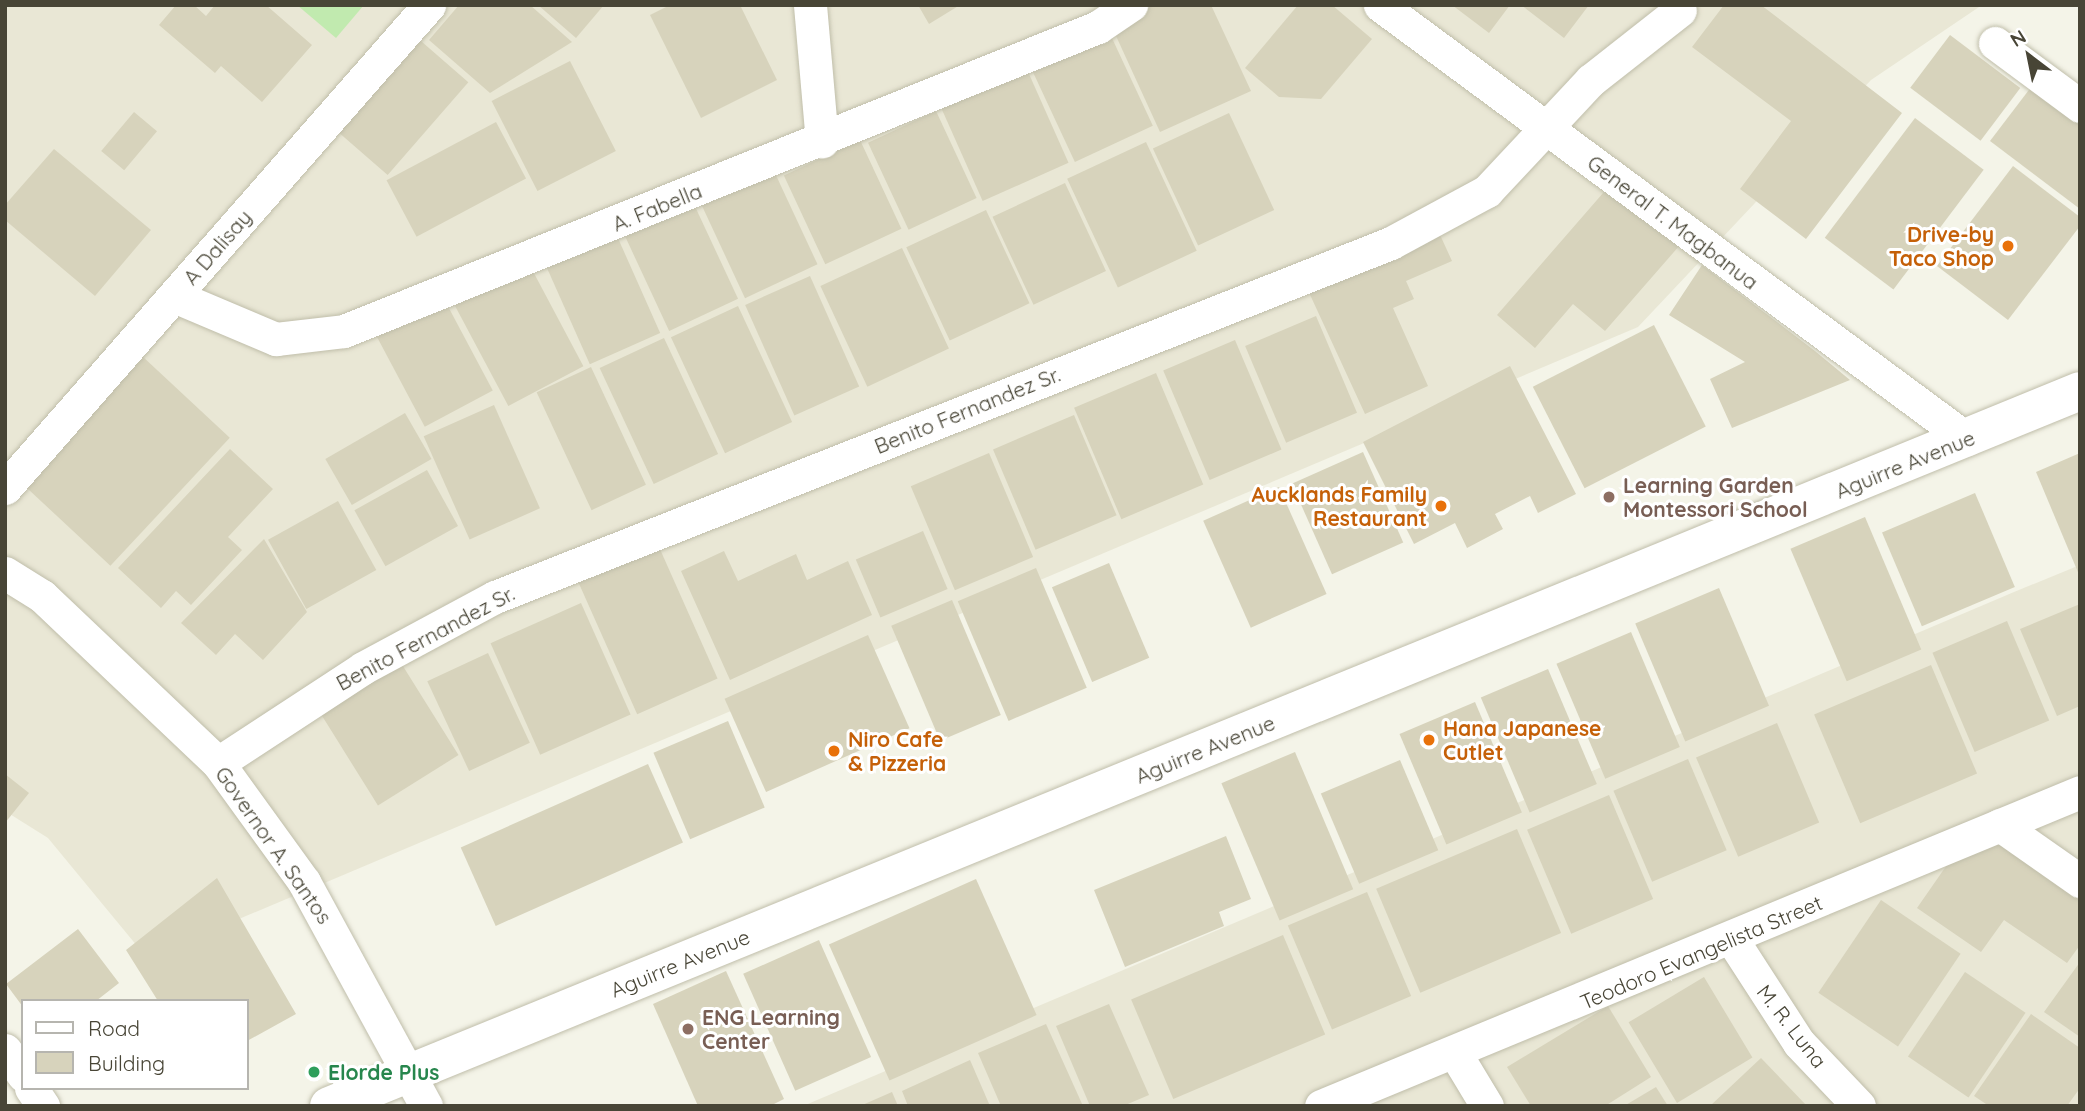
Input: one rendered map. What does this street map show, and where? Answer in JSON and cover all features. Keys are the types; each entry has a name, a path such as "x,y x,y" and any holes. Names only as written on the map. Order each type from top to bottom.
{"street":[{"name":"A Dalisay","path":"5,488 429,5"},
{"path":"810,5 822,141"},
{"name":"A. Fabella","path":"174,296 276,340 344,331 822,141 1098,27 1131,5"},
{"name":"General T. Magbanua","path":"1380,5 1966,439"},
{"name":"Benito Fernandez Sr.","path":"218,763 363,668 495,597 1391,243 1487,191 1545,127 1679,9"},
{"path":"1995,43 2080,106"},
{"name":"Aguirre Avenue","path":"329,1106 418,1089 2080,391"},
{"name":"Governor A. Santos","path":"5,573 41,596 218,763 304,883 418,1089"},
{"name":"Teodoro Evangelista Street","path":"1321,1106 1733,941 2080,792"},
{"path":"2000,825 2080,881"},
{"name":"M. R. Luna","path":"1733,941 1800,1044 1859,1106"},
{"path":"5,1050 21,1072"},
{"path":"1455,1053 1487,1106"},
{"path":"32,1090 43,1106"}],"shaded area":[{"path":"5,5 1982,5 1871,80 1638,327 147,958 48,838 5,811"},
{"path":"2080,565 2080,1106 803,1106 2014,592"}],"green space":[{"path":"297,5 364,5 336,38"}],"building":[{"path":"176,5 194,5 206,16 215,5 266,5 312,45 262,102 221,66 215,73 159,25"},
{"path":"459,5 530,5 572,42 490,93 429,40"},
{"path":"538,5 604,5 576,38"},
{"path":"670,5 740,5 777,80 701,118 650,15"},
{"path":"918,5 960,5 929,24"},
{"path":"1154,5 1211,5 1251,91 1160,132 1111,25"},
{"path":"1298,5 1332,5 1372,39 1321,99 1279,97 1245,68"},
{"path":"1452,5 1510,5 1489,33"},
{"path":"1521,5 1589,5 1564,38"},
{"path":"1724,5 1761,5 1902,113 1806,239 1740,189 1791,121 1692,47"},
{"path":"414,35 468,82 388,175 333,128"},
{"path":"1950,35 2020,88 1981,141 1910,88"},
{"path":"1111,36 1153,126 1075,162 1033,72"},
{"path":"570,61 616,151 537,191 492,101"},
{"path":"1025,65 1069,163 983,201 939,103"},
{"path":"2035,82 2080,116 2080,209 1990,141"},
{"path":"936,111 977,198 909,230 868,143"},
{"path":"134,112 157,131 124,170 101,151"},
{"path":"1229,113 1274,210 1198,245 1153,148"},
{"path":"1915,118 1984,170 1893,290 1825,238"},
{"path":"496,122 526,179 417,237 387,180"},
{"path":"860,140 901,229 825,264 784,175"},
{"path":"1146,142 1197,251 1118,288 1067,179"},
{"path":"54,149 151,230 95,296 5,220 5,205"},
{"name":"Drive-by Taco Shop","path":"2013,166 2080,217 2080,226 2008,320 1937,266"},
{"path":"774,171 818,264 745,298 701,205"},
{"path":"1065,183 1106,271 1033,305 992,217"},
{"path":"1610,185 1680,245 1605,331 1573,304 1535,348 1497,315"},
{"path":"692,200 738,299 669,331 623,232"},
{"path":"986,210 1030,303 950,341 906,247"},
{"path":"1436,226 1452,261 1406,281 1414,299 1393,308 1428,386 1365,414 1306,286"},
{"path":"613,227 660,333 590,364 543,258"},
{"path":"902,248 949,349 867,387 820,286"},
{"path":"528,262 583,366 508,406 453,302"},
{"path":"1702,265 1850,380 1732,428 1710,379 1745,362 1669,315"},
{"path":"810,276 859,387 794,415 745,305"},
{"path":"443,297 493,391 425,427 375,333"},
{"path":"738,306 792,422 725,453 671,337"},
{"path":"1316,316 1357,413 1286,443 1245,346"},
{"path":"1654,325 1706,427 1585,488 1533,387"},
{"path":"664,338 718,454 654,484 600,368"},
{"path":"1235,340 1281,450 1210,480 1163,370"},
{"path":"142,356 230,438 110,566 23,484"},
{"path":"1510,366 1576,494 1538,513 1530,496 1495,514 1503,529 1467,548 1455,523 1414,544 1363,442"},
{"path":"591,367 646,485 592,510 537,392"},
{"path":"1156,373 1203,484 1121,519 1074,408"},
{"path":"494,405 540,508 470,540 424,436"},
{"path":"405,413 432,459 352,505 325,459"},
{"path":"1074,415 1117,515 1036,550 993,449"},
{"path":"230,449 273,489 228,537 242,550 191,605 176,591 161,608 118,568"},
{"path":"1363,452 1403,542 1332,574 1292,484"},
{"path":"989,453 1033,557 955,590 911,486"},
{"path":"2080,453 2080,577 2036,472"},
{"path":"427,470 458,526 385,566 354,510"},
{"path":"1279,487 1327,594 1251,628 1203,521"},
{"path":"1975,493 2015,587 1922,626 1882,532"},
{"path":"338,501 376,570 306,609 268,540"},
{"path":"1865,517 1921,650 1847,681 1790,549"},
{"path":"923,531 948,589 880,618 856,560"},
{"path":"264,539 307,612 263,660 235,634 216,655 181,623"},
{"path":"659,547 718,679 637,714 579,583"},
{"path":"724,551 738,581 796,554 807,580 848,561 872,615 730,680 681,571"},
{"path":"1109,563 1149,658 1092,682 1052,587"},
{"path":"1036,568 1087,688 1009,721 958,601"},
{"path":"1719,588 1769,706 1685,741 1635,624"},
{"path":"952,600 1001,715 940,741 891,626"},
{"path":"581,603 631,714 540,755 491,643"},
{"path":"2080,604 2080,706 2057,716 2020,629"},
{"path":"2007,621 2049,720 1975,752 1932,653"},
{"path":"1631,632 1680,747 1605,779 1556,664"},
{"path":"868,635 909,728 766,792 725,699"},
{"path":"488,653 530,743 469,771 427,681"},
{"path":"396,655 459,755 378,805 315,705"},
{"path":"1931,665 1977,774 1860,823 1814,715"},
{"path":"1548,669 1597,784 1530,813 1481,698"},
{"path":"1475,702 1522,812 1446,845 1400,734"},
{"path":"728,721 765,808 690,839 653,753"},
{"path":"1777,723 1819,822 1738,857 1696,757"},
{"path":"1295,752 1353,889 1280,920 1221,783"},
{"path":"1688,759 1727,850 1652,882 1613,791"},
{"path":"1400,760 1438,850 1359,884 1321,794"},
{"path":"648,764 683,843 496,926 461,847"},
{"path":"5,774 29,793 5,823"},
{"path":"1609,795 1653,899 1571,934 1527,830"},
{"path":"1517,829 1561,933 1420,993 1376,889"},
{"path":"1984,835 2080,892 2080,945 2067,963 2004,920 1981,952 1917,908 1958,849"},
{"path":"1226,836 1251,899 1219,912 1224,926 1125,967 1094,890"},
{"path":"217,878 296,1014 248,1040 248,999 157,999 126,950"},
{"path":"976,879 1037,1015 890,1081 829,944"},
{"path":"1367,892 1411,996 1332,1030 1288,926"},
{"path":"1881,900 1961,954 1898,1047 1818,993"},
{"path":"78,929 119,983 99,999 21,999 21,1004 6,984"},
{"path":"1283,935 1325,1034 1173,1099 1131,999"},
{"path":"819,940 871,1057 795,1091 743,974"},
{"path":"2080,962 2080,1037 2044,1012"},
{"path":"726,971 784,1099 770,1106 698,1106 653,1004"},
{"path":"1965,972 2026,1013 1968,1097 1908,1057"},
{"path":"1704,977 1752,1058 1677,1103 1629,1022"},
{"path":"1109,1004 1149,1095 1123,1106 1090,1106 1056,1026"},
{"path":"1608,1006 1651,1077 1605,1106 1531,1106 1507,1067"},
{"path":"2031,1014 2080,1048 2080,1088 2067,1106 1989,1106 1974,1096"},
{"path":"1046,1024 1083,1106 1001,1106 978,1053"},
{"path":"1761,1058 1807,1106 1710,1106"},
{"path":"970,1060 990,1106 908,1106 902,1091"},
{"path":"1656,1087 1668,1106 1624,1106"},
{"path":"892,1092 898,1106 860,1106"}],"place":[{"name":"Drive-by Taco Shop","path":"2008,246"},
{"name":"Learning Garden Montessori School","path":"1609,497"},
{"name":"Aucklands Family Restaurant","path":"1441,506"},
{"name":"Hana Japanese Cutlet","path":"1429,740"},
{"name":"Niro Cafe & Pizzeria","path":"834,751"},
{"name":"ENG Learning Center","path":"688,1029"},
{"name":"Elorde Plus","path":"314,1072"}]}
